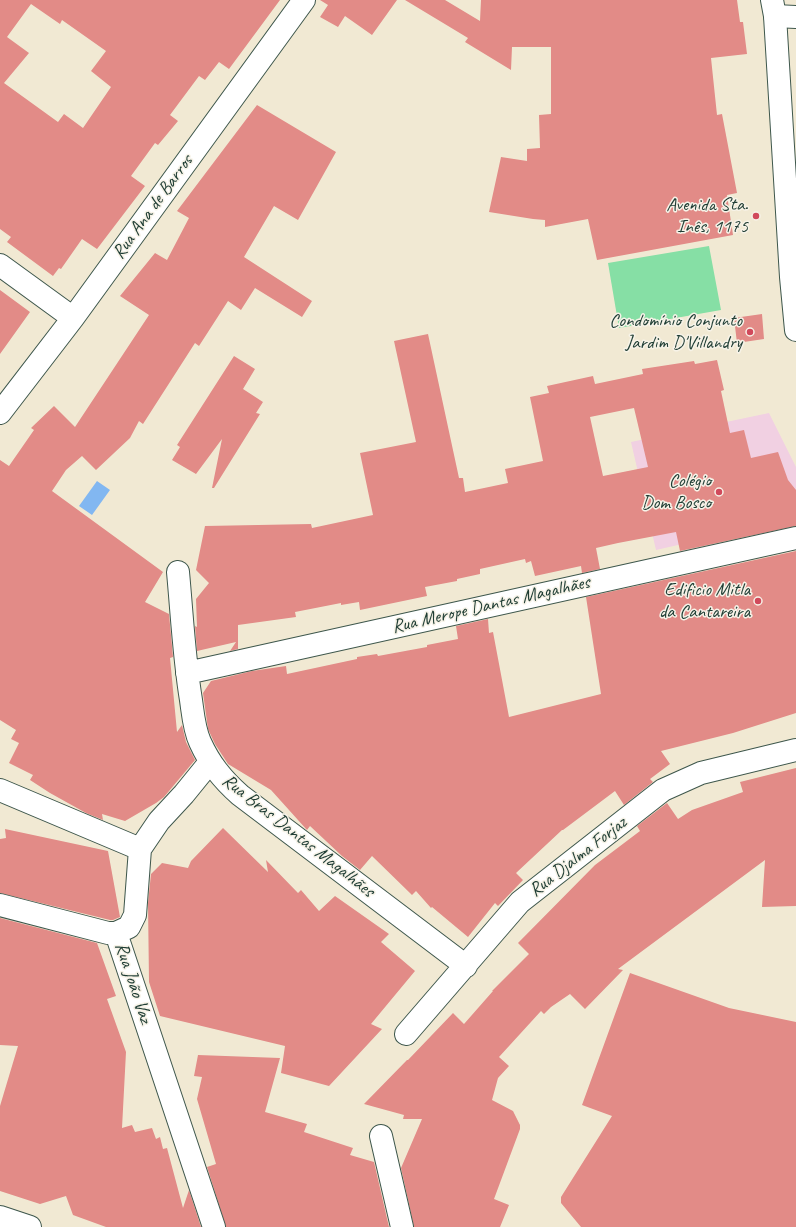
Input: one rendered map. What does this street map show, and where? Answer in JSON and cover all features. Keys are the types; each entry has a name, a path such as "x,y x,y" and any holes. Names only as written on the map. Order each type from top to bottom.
{"street":[{"name":"Rua Ana de Barros","path":"0,413 73,318 304,0"},
{"path":"796,17 773,8 796,330"},
{"path":"0,265 73,318"},
{"name":"Rua Merope Dantas Magalhães","path":"187,673 796,538"},
{"name":"Rua Bras Dantas Magalhães","path":"178,572 187,673 195,723 199,740 210,762 223,780 240,795 466,966"},
{"name":"Rua Djalma Forjaz","path":"406,1034 520,902 663,790 701,772 796,750"},
{"name":"Rua João Vaz","path":"210,762 184,794 159,821 140,849 135,915 129,927 116,933 214,1227"},
{"path":"0,790 140,849"},
{"path":"0,905 108,933 116,933"},
{"path":"381,1136 402,1227"},
{"path":"0,1217 30,1227"}],"shaded area":[{"name":"Colégio Dom Bosco","path":"769,413 796,467 796,518 656,550 631,442"}],"green space":[{"path":"709,246 721,310 619,328 608,263"}],"water":[{"path":"97,481 110,490 92,515 79,506"}],"building":[{"path":"0,0 280,0 229,69 219,62 205,80 199,76 170,115 178,121 158,145 155,143 131,176 145,186 97,249 82,239 61,269 59,268 53,276 7,242 11,237 0,229","holes":["31,4 60,24 62,20 106,51 91,71 111,87 83,128 64,114 58,122 4,83 29,53 7,37"]},
{"path":"320,0 397,0 372,35 345,16 338,27 320,17 328,5"},
{"path":"405,0 445,0 480,21 481,0 737,0 740,22 743,22 747,54 711,58 717,115 722,114 737,193 727,195 733,235 597,260 588,219 545,227 545,220 489,212 501,157 527,161 527,149 540,148 539,115 551,114 551,47 512,47 511,70 465,42 468,38"},
{"path":"257,105 336,152 298,220 274,206 244,257 312,301 302,317 255,288 241,310 228,301 199,346 195,343 143,424 139,421 130,438 96,470 82,456 66,470 52,491 163,572 145,602 169,614 173,657 170,658 177,732 182,725 186,742 195,760 164,797 156,803 125,821 102,814 103,820 86,813 50,793 30,780 33,775 9,763 19,743 11,739 16,730 0,720 0,460 9,466 34,430 31,428 54,406 75,427 149,315 120,296 155,253 167,260 189,218 177,211"},
{"path":"0,290 30,312 0,354"},
{"name":"Condomínio Conjunto Jardim D'Villandry","path":"762,314 764,339 737,343 734,318"},
{"path":"428,334 459,478 463,478 465,492 508,483 505,469 543,461 530,397 549,393 547,386 593,376 595,384 643,374 642,369 694,361 695,364 717,360 724,390 721,391 730,433 744,430 751,458 778,452 788,480 796,490 796,526 680,551 676,532 618,543 596,548 600,569 582,573 581,566 535,576 531,561 526,563 525,559 480,569 480,574 457,579 457,581 425,587 427,596 360,610 359,602 341,605 341,603 295,612 296,617 238,625 238,649 230,651 236,642 197,651 195,626 197,627 196,599 209,583 196,570 205,526 311,524 312,528 373,515 360,453 416,442 394,341","holes":["634,408 648,467 603,476 590,417"]},
{"path":"234,356 255,369 243,389 263,402 256,413 260,414 214,488 212,488 222,439 196,474 172,460 180,447 177,445"},
{"path":"796,551 796,713 733,733 661,751 670,764 650,779 653,782 624,805 615,791 562,830 516,873 523,880 498,906 495,903 468,937 432,907 431,908 416,891 412,895 372,856 360,870 342,856 310,826 307,830 271,790 228,764 215,744 208,729 203,693 211,681 252,671 286,666 287,674 357,659 357,657 377,654 378,656 427,647 427,645 458,639 456,626 488,619 489,633 493,632 509,717 601,694 586,597"},
{"path":"796,768 796,906 762,907 765,860 618,969 623,970 585,1009 570,994 551,1007 544,1014 541,1011 499,1057 509,1066 498,1078 492,1100 513,1111 520,1125 520,1129 494,1199 509,1205 500,1227 414,1227 401,1168 422,1119 403,1119 404,1115 364,1104 453,1013 464,1024 492,991 529,954 518,943 595,865 640,831 637,826 667,803 678,819 692,810 743,792 740,782"},
{"path":"223,828 268,872 266,860 298,893 301,890 319,911 335,896 389,934 381,942 415,971 371,1024 382,1029 329,1086 281,1073 285,1046 160,1016 149,982 148,903 151,874 162,863 188,868 191,861"},
{"path":"5,829 108,851 120,917 110,920 0,893 0,839 6,838"},
{"path":"0,918 97,943 116,996 107,999 126,1052 122,1128 132,1125 135,1132 152,1128 156,1139 160,1137 163,1149 167,1148 183,1208 189,1190 201,1227 106,1227 73,1215 66,1196 40,1204 0,1191 0,1106 18,1046 0,1045"},
{"path":"630,973 729,1008 796,1022 796,1227 581,1227 561,1203 561,1197 612,1116 582,1105"},
{"path":"198,1055 280,1058 265,1112 307,1124 304,1132 353,1148 350,1155 374,1162 389,1227 226,1227 207,1167 216,1164 197,1099 202,1077 194,1076"}],"place":[{"name":"Avenida Sta. Inês, 1175","path":"756,216"},
{"name":"Condomínio Conjunto Jardim D'Villandry","path":"750,332"},
{"name":"Colégio Dom Bosco","path":"719,492"},
{"name":"Edificio Mitla da Cantareira","path":"758,601"}]}
